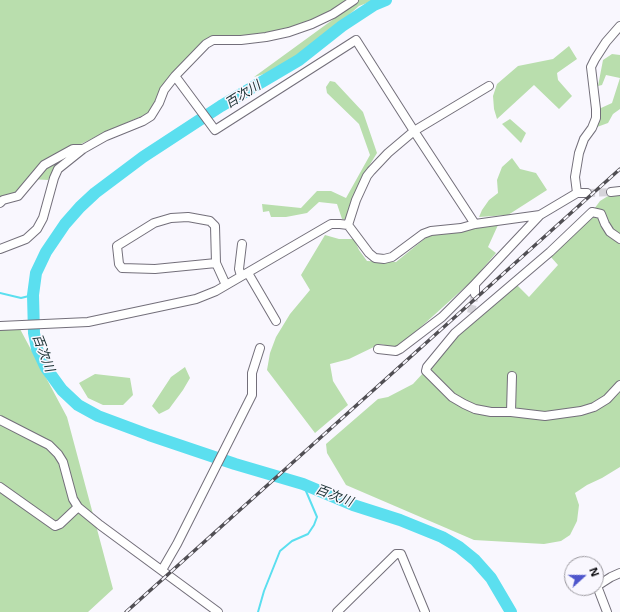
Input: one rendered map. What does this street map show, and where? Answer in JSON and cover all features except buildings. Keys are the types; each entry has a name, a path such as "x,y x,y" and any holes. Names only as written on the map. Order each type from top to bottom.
{"street":[{"path":"0,249 26,240 37,229 43,218 58,169 83,149 106,136 143,122 151,116 159,103 164,90 175,76 206,44 213,40 241,40 289,32 319,21 333,14 354,0"},
{"path":"577,193 575,176 579,153 584,139 592,128 596,118 591,67 606,42 620,26"},
{"path":"175,76 215,130 356,40 476,224"},
{"path":"348,225 356,200 371,171 388,153 414,131 489,86"},
{"path":"0,203 3,200 18,196 44,165 72,149 83,149"},
{"path":"611,192 620,191"},
{"path":"378,349 396,351 400,349 442,317 540,215 577,193 587,193"},
{"path":"620,239 610,232 601,214 592,212 545,257 470,316 427,367 426,371 452,396 469,407 491,412 511,412 545,416 581,411 594,407 606,399 620,385"},
{"path":"0,326 88,322 196,299 244,275 331,224 348,225 369,253 375,258 384,259 392,257 423,234 431,231 461,228 476,224 540,215"},
{"path":"216,263 156,269 122,268 119,264 117,246 159,221 171,218 188,217 210,221 215,226 216,263 226,285"},
{"path":"242,244 240,269 276,321"},
{"path":"475,284 475,294"},
{"path":"162,570 177,544 252,395 252,374 260,348"},
{"path":"511,412 512,376"},
{"path":"0,420 49,445 58,454 63,462 72,499 78,508 218,612"},
{"path":"0,487 55,526 60,524 78,508"},
{"path":"337,612 396,554 401,554 425,612"},
{"path":"607,612 597,586 620,573"}],"green space":[{"path":"0,0 375,0 359,6 326,35 277,70 254,77 335,18 288,30 252,37 204,42 149,113 81,144 56,165 48,180 29,179 16,193 0,199"},
{"path":"569,46 577,59 557,73 558,80 572,96 559,109 534,85 497,119 494,109 493,96 497,84 518,66 553,59"},
{"path":"612,54 620,55 620,78 606,75 602,85 598,86 603,60"},
{"path":"620,78 620,109 613,114 608,123 597,127 601,108 612,103"},
{"path":"330,81 335,82 363,112 377,153 354,196 347,220 342,219 337,204 319,202 307,213 286,217 271,217 269,211 263,212 262,204 301,208 317,191 331,191 346,198 370,155 359,124 327,93 326,87"},
{"path":"510,119 526,133 521,143 502,124"},
{"path":"512,158 520,169 536,173 547,190 508,215 479,217 489,200 498,193 497,180 502,167"},
{"path":"620,194 620,467 575,493 579,505 577,521 570,535 561,541 544,544 474,540 346,485 327,453 326,444 378,399 388,397 413,384 468,324 517,285 529,297 558,265 550,256 580,228 600,201 608,196"},
{"path":"498,225 488,247 496,253 474,279 402,344 395,347 380,344 349,359 330,364 333,381 348,405 315,433 267,370 270,353 276,337 290,314 310,290 301,275 325,235 339,239 354,239 359,250 367,261 396,262 428,236 433,234"},
{"path":"0,321 20,329 67,417 113,589 88,612 0,612"},
{"path":"185,367 190,378 169,409 159,414 152,406 171,377"},
{"path":"95,374 130,378 133,395 123,405 103,405 88,398 79,383"}],"waterway":[{"name":"百次川","path":"386,0 374,5 342,26 299,60 221,106 143,157 95,193 80,207 65,224 46,252 36,273 33,295 34,333 37,349 46,368 62,390 78,405 98,416 235,464 303,484 353,505 400,520 442,537 459,547 475,560 491,578 511,612"},
{"path":"0,293 21,298 33,295"},
{"path":"258,612 264,591 280,551 292,541 308,534 317,517 303,484"}],"tunnel":[{"path":"587,193 611,192"},
{"path":"471,313 475,294"}],"railway":[{"path":"126,612 620,169"}]}
